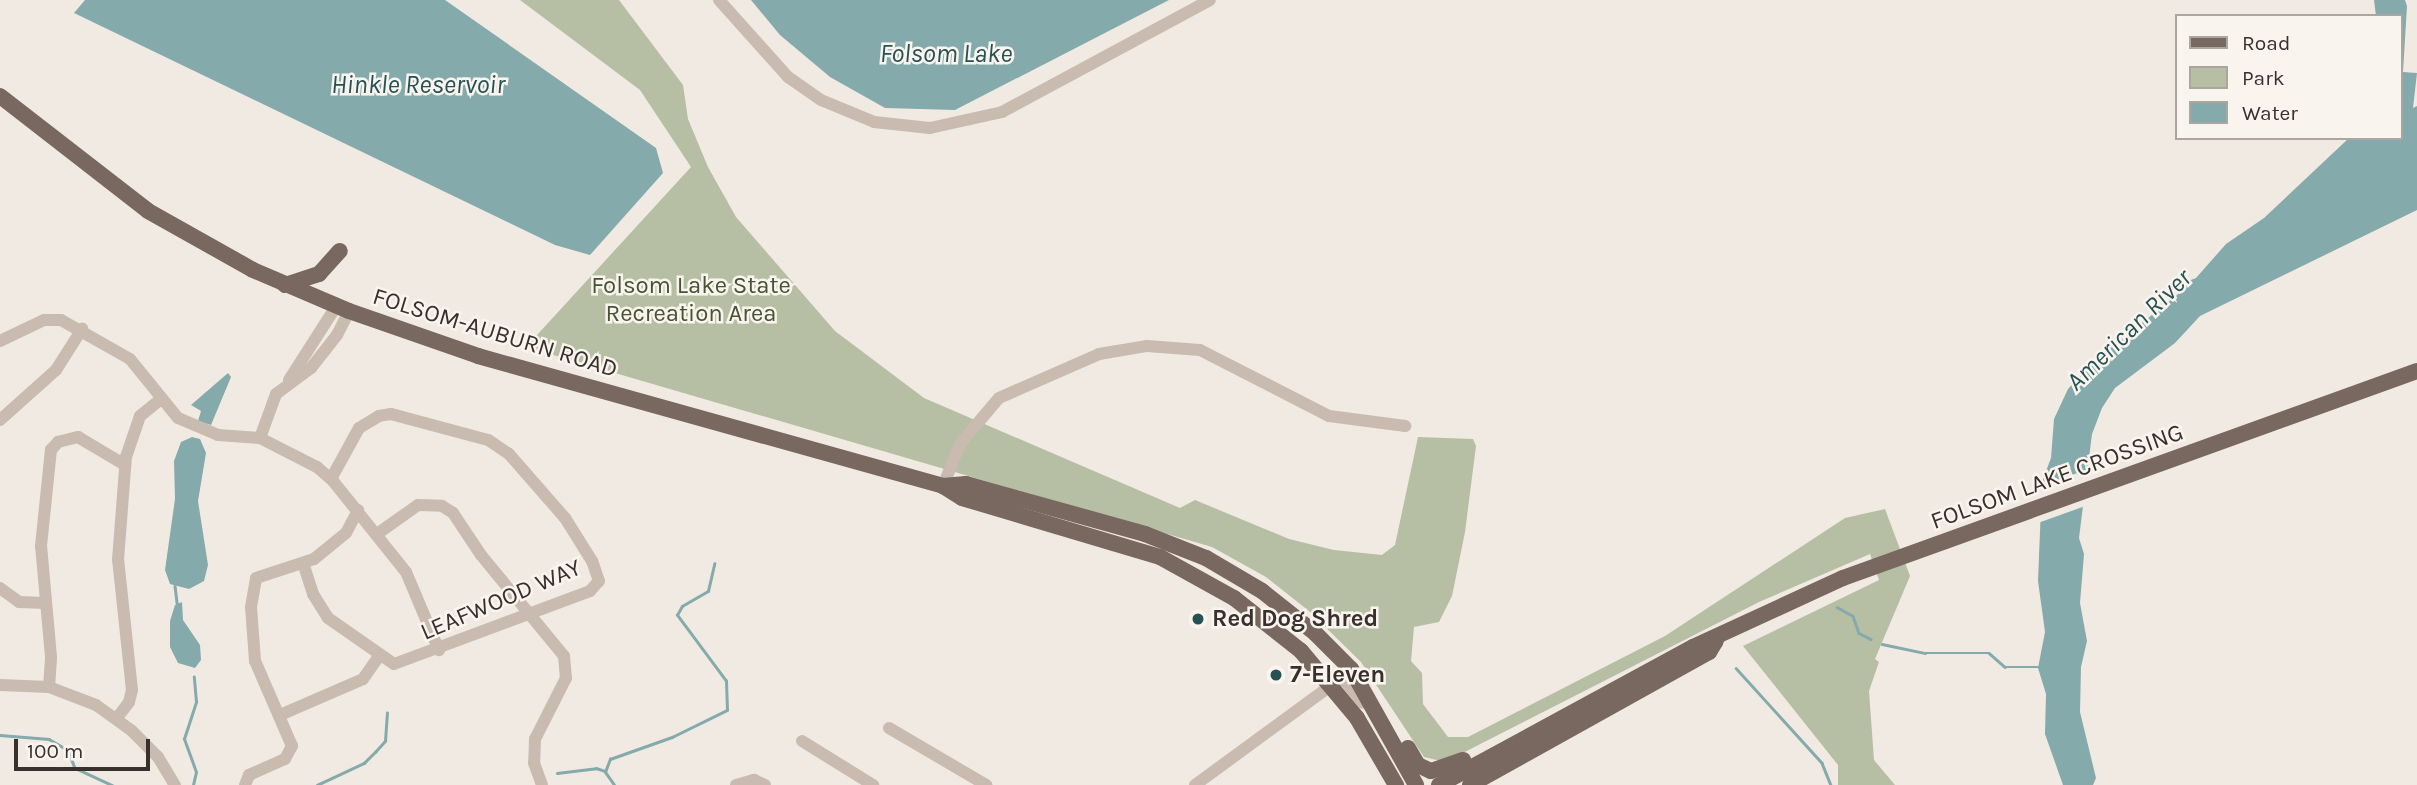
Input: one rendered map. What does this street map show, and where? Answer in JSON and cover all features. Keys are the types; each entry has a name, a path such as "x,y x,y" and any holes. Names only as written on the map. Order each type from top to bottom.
{"main road":[{"name":"FOLSOM-AUBURN ROAD","path":"0,96 138,204 285,285 478,356 943,486 962,498 1129,546 1203,579 1279,632 1331,684 1357,718 1396,785"},
{"path":"285,285 319,274 341,251"},
{"name":"FOLSOM LAKE CROSSING","path":"1439,785 1539,728 1693,647 1718,639 1798,597 2417,370"},
{"name":"FOLSOM-AUBURN ROAD","path":"943,486 966,484 1089,517 1214,562 1262,591 1315,633 1351,669 1380,715 1416,785"},
{"name":"FOLSOM LAKE CROSSING","path":"1470,785 1709,652 1718,639"},
{"path":"1380,715 1395,724 1418,765 1431,771 1445,770 1501,741 1539,728"}],"street":[{"path":"719,0 788,77 821,100 874,122 930,128 1002,112 1210,0"},
{"path":"260,438 276,394 289,381 311,368 337,335 343,308"},
{"path":"0,341 52,318 82,329 130,359 186,423 219,435 260,438 301,456 331,478 414,585 439,650"},
{"path":"0,420 56,370 82,329"},
{"path":"943,486 960,444 999,398 1100,354 1147,346 1200,350 1329,416 1405,426"},
{"path":"117,718 132,690 118,560 125,465 134,426 162,398"},
{"name":"LEAFWOOD WAY","path":"303,563 313,594 328,618 380,655 399,664 590,591 599,576 565,518 499,445 402,417 379,416 359,428 331,478"},
{"path":"49,687 41,545 51,450 67,437 78,437 125,465"},
{"path":"377,534 418,505 442,506 460,522 557,646 567,667 566,678 535,739 534,764 542,785"},
{"path":"245,785 249,775 290,753 280,715 255,661 251,607 261,573 303,563 331,548 346,533 358,510"},
{"path":"0,588 19,602 45,603"},
{"path":"280,715 363,679 380,655"},
{"path":"1195,785 1331,684 1348,683 1379,729 1393,740"},
{"path":"0,685 49,687 117,718 158,757 175,785"},
{"path":"889,728 986,785"},
{"path":"802,741 873,785"},
{"path":"736,785 754,780 765,785"}],"green space":[{"name":"Folsom Lake State Recreation Area","path":"520,0 619,0 683,85 688,119 708,167 736,217 835,331 924,398 1180,508 1195,500 1289,539 1334,550 1382,555 1395,545 1418,437 1473,439 1476,446 1465,532 1452,596 1439,622 1414,627 1411,661 1422,673 1423,704 1448,737 1468,737 1665,636 1845,518 1885,509 1910,576 1875,659 1879,662 1869,691 1874,760 1895,785 1838,785 1838,765 1743,646 1879,580 1870,554 1759,602 1445,762 1424,757 1361,662 1309,611 1266,577 1212,547 526,347 691,167 640,90"}],"water":[{"name":"Hinkle Reservoir","path":"85,0 445,0 656,148 663,173 590,255 555,245 74,13"},
{"name":"Folsom Lake","path":"751,0 1169,0 955,110 885,108 830,77 780,35"},
{"path":"2374,0 2405,0 2407,6 2403,72 2403,14 2376,14"},
{"path":"2403,72 2417,73 2413,108 2417,106 2417,210 2200,316 2175,343 2115,388 2102,408 2092,434 2079,538 2084,554 2080,603 2087,641 2081,667 2080,712 2096,778 2093,785 2063,785 2045,734 2046,694 2038,668 2045,632 2038,581 2042,482 2051,458 2054,419 2068,389 2093,362 2182,291 2183,283 2196,278 2226,244 2264,218 2347,140 2403,140"},
{"path":"228,373 231,377 211,425 198,421 201,411 191,405"},
{"path":"192,437 200,439 206,453 198,501 208,565 204,581 189,589 170,584 165,570 175,499 174,461 181,442"},
{"path":"182,602 183,620 200,645 201,660 195,668 178,663 170,647 170,621 175,605"}],"pier":[{"path":"2091,468 2088,505 2038,523 2039,487"}],"waterway":[{"path":"614,785 605,772 610,759 672,737 727,710 726,681 677,615 682,606 708,591 714,564"},
{"path":"175,586 177,603"},
{"path":"1837,607 1853,616 1859,633 1871,639"},
{"path":"1882,644 1925,653 1989,653 2005,667 2039,667"},
{"path":"1736,668 1822,763 1831,785"},
{"path":"193,785 196,772 184,739 196,702 194,677"},
{"path":"317,785 364,763 375,752 385,741 387,713"},
{"path":"0,735 49,739 68,750 75,768 112,785"},
{"path":"557,773 596,768 605,771"}],"place":[{"name":"Red Dog Shred","path":"1198,619"},
{"name":"7-Eleven","path":"1276,675"}],"water label":[{"name":"American River","path":"2129,330"}]}
